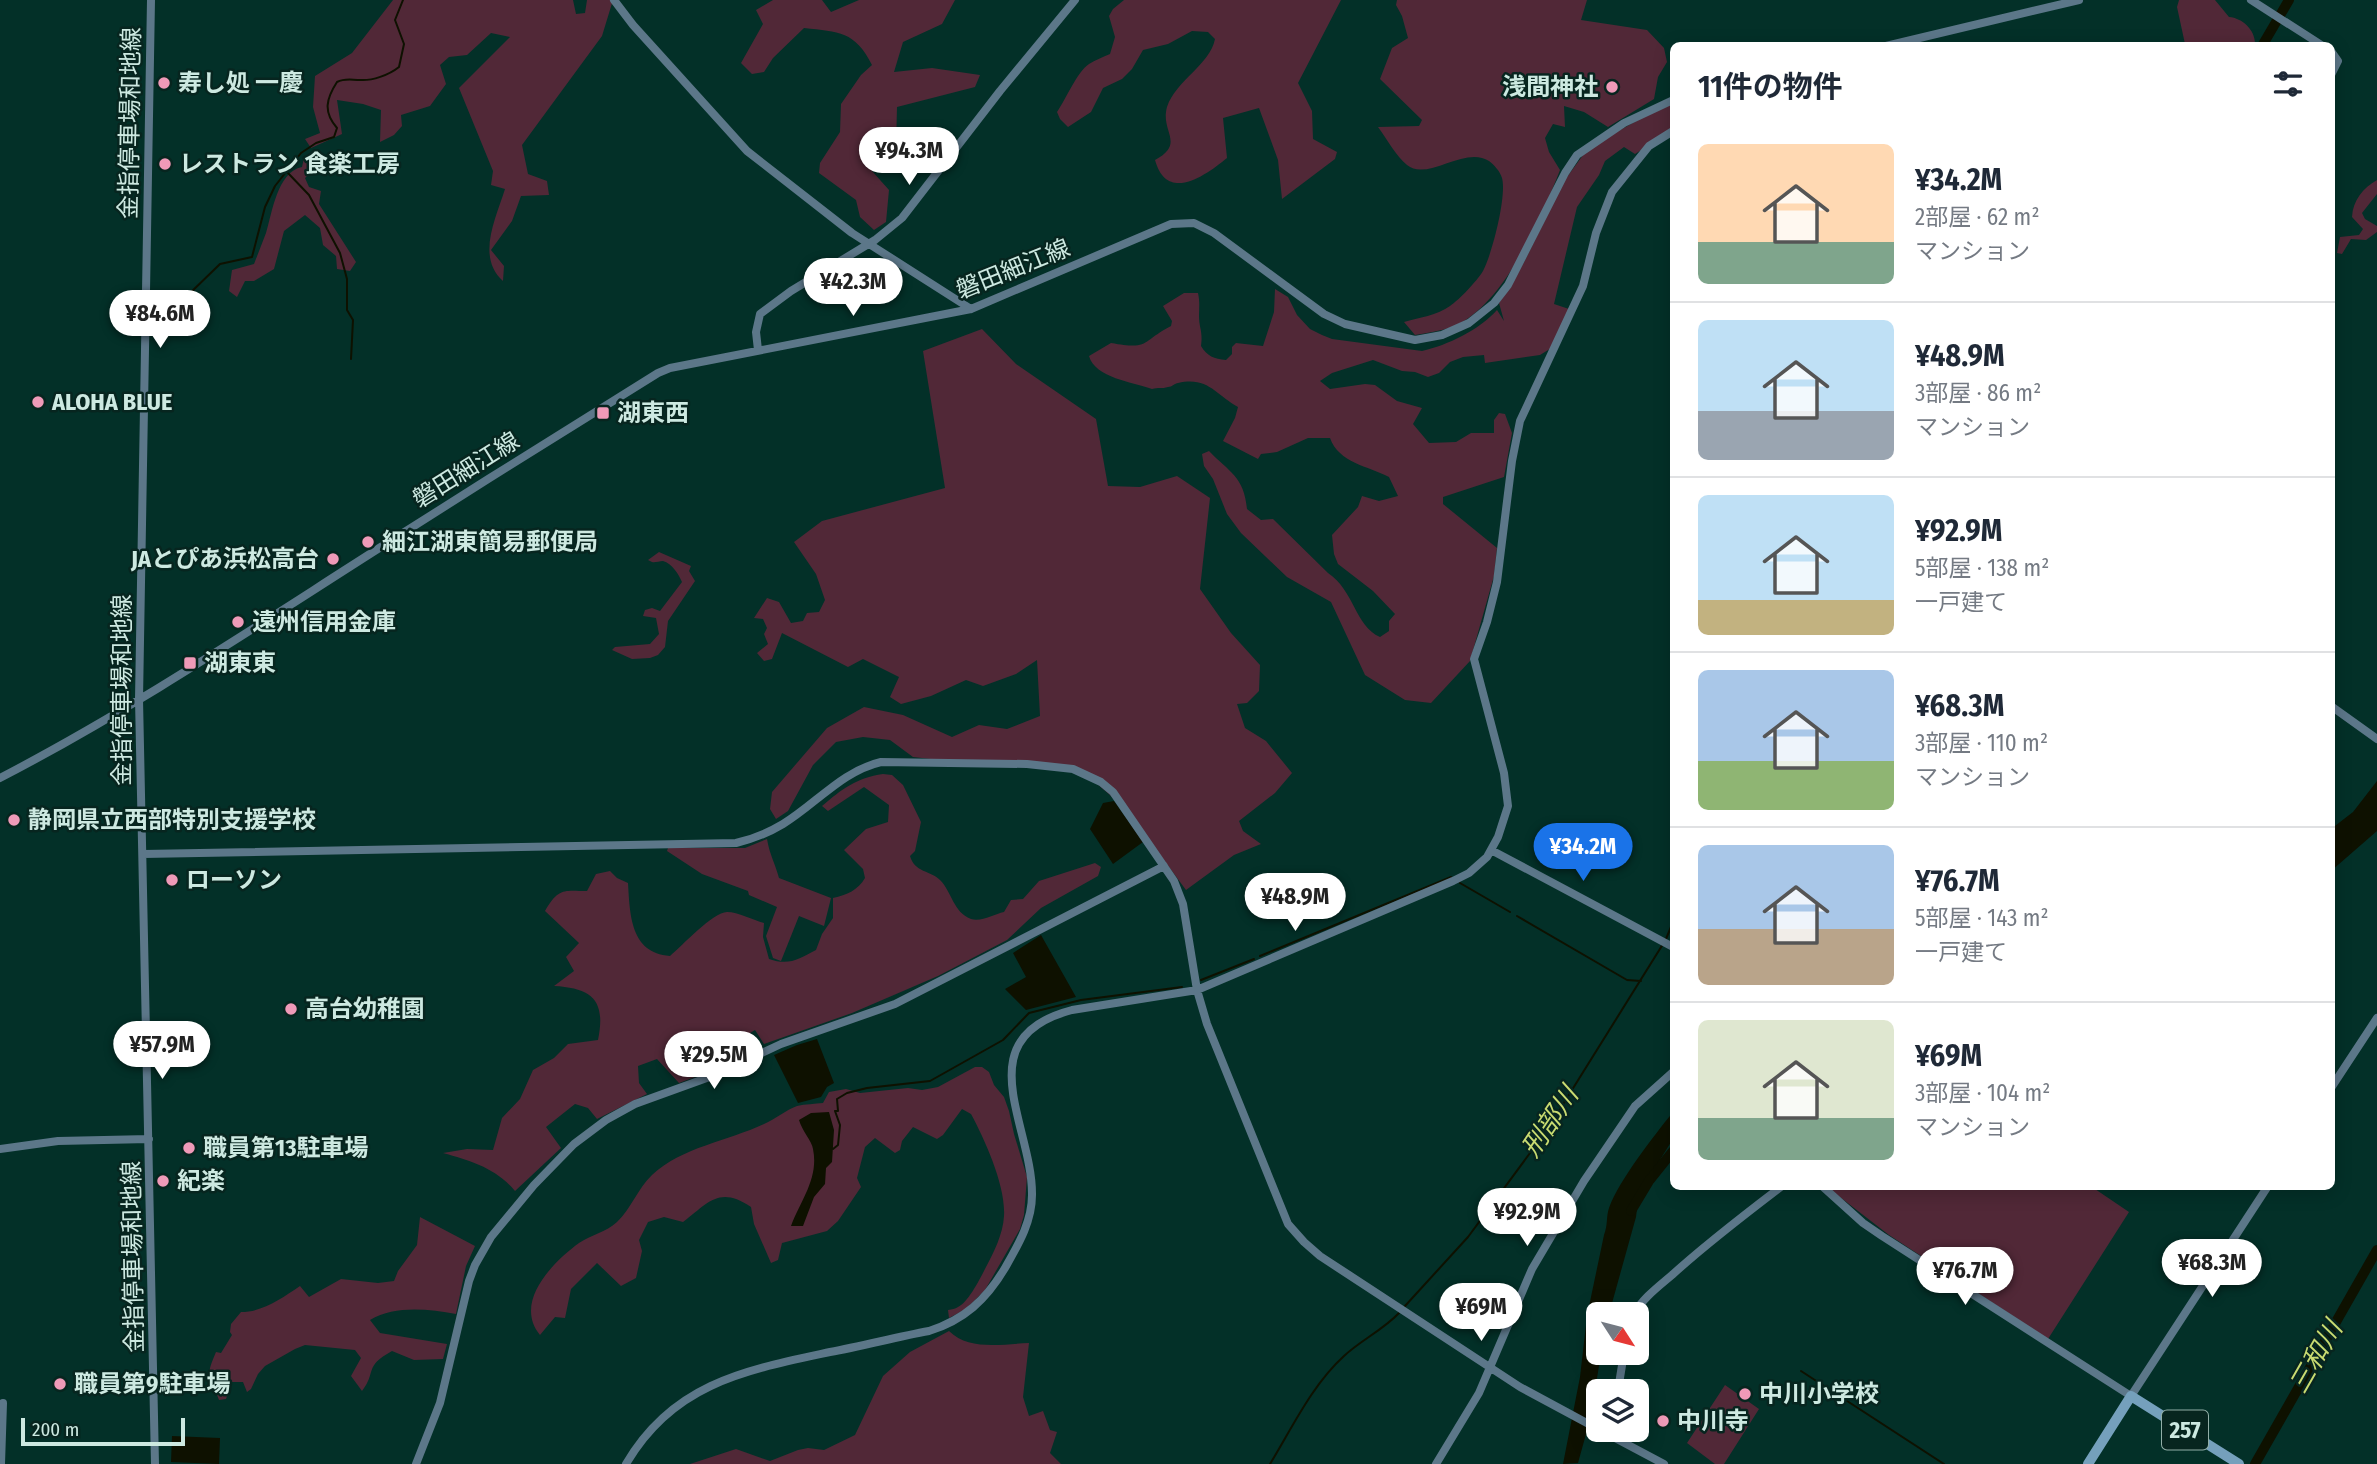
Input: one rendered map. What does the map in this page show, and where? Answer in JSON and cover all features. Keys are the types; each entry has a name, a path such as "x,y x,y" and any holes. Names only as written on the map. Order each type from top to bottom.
{"highway":[{"name":"257","path":"2088,1464 2131,1396 2239,1464"}],"street":[{"name":"金指停車場和地線","path":"151,0 139,699 155,1464"},
{"path":"614,0 735,140 758,160 868,243 971,309"},
{"path":"758,350 756,332 760,314 790,291 894,225 915,204 984,111 1075,0"},
{"path":"1903,42 2079,0"},
{"path":"2251,0 2317,42"},
{"name":"磐田細江線","path":"0,778 139,699 658,373 670,368 971,309 1171,224 1194,223 1214,233 1324,314 1345,324 1415,340 1442,335 1469,323 1494,303 1508,285 1565,173 1577,155 1624,123 1670,101"},
{"path":"626,1464 656,1426 677,1407 715,1382 768,1365 929,1331 954,1322 978,1305 1012,1256 1025,1231 1030,1214 1032,1178 1012,1098 1010,1076 1014,1057 1033,1027 1058,1014 1198,990 1453,881 1479,865 1491,850 1505,818 1507,796 1504,773 1474,659 1497,582 1512,461 1520,421 1583,286 1596,233 1612,192 1649,146 1670,133"},
{"path":"2335,709 2376,738"},
{"path":"143,854 736,843 784,824 859,769 881,762 1027,764 1073,769 1101,782 1113,792 1174,881 1183,904 1198,990 1211,1036 1288,1224 1312,1251 1538,1398 1586,1423"},
{"path":"1491,850 1667,944"},
{"path":"416,1464 440,1403 474,1265 491,1237 534,1185 574,1144 606,1120 635,1104 715,1075 816,1030 895,1004 1164,866"},
{"path":"2335,1082 2377,1018"},
{"path":"1436,1464 1479,1393 1532,1269 1584,1181 1635,1106 1670,1075"},
{"path":"0,1149 58,1141 149,1139"},
{"path":"1643,1302 1684,1264 1777,1190"},
{"path":"1826,1190 1863,1223 1882,1236 2131,1396 2265,1190"},
{"path":"1,1464 3,1403"},
{"path":"1623,1442 1664,1464"}],"shaded area":[{"path":"393,0 573,0 576,14 585,13 587,0 613,0 602,36 522,145 528,174 547,181 549,195 521,196 512,221 491,250 504,266 503,281 495,271 489,249 493,225 505,189 491,185 493,171 459,88 510,37 491,33 467,55 449,57 440,65 446,84 430,106 401,115 402,126 394,135 380,142 381,110 337,100 342,134 311,148 305,139 320,133 313,107 315,76 352,53"},
{"path":"773,0 822,0 831,12 859,0 955,0 942,24 903,42 894,72 932,68 980,75 975,87 897,107 896,147 872,171 889,190 886,222 874,230 860,217 856,200 819,173 820,163 840,132 841,104 861,75 872,65 859,45 845,35 804,28 773,58 764,72 752,74 741,63 763,24 756,10"},
{"path":"1124,0 1341,0 1298,83 1312,111 1313,139 1337,152 1335,159 1282,199 1278,160 1259,108 1223,118 1227,158 1208,172 1187,182 1177,183 1168,180 1161,173 1155,160 1164,154 1171,142 1167,107 1171,97 1212,48 1215,39 1208,32 1192,31 1168,44 1143,50 1132,69 1122,79 1103,88 1091,112 1068,127 1057,112 1085,68 1110,54 1115,37 1109,16"},
{"path":"1397,0 1587,0 1581,20 1647,30 1664,48 1667,62 1658,77 1654,99 1608,127 1584,112 1564,106 1565,127 1553,124 1545,138 1549,152 1560,170 1531,236 1504,281 1471,317 1452,327 1415,335 1404,322 1434,314 1450,306 1468,290 1483,271 1498,225 1503,186 1497,168 1479,157 1415,169 1399,157 1378,127 1419,126 1422,120 1380,79 1392,48 1408,38 1396,5"},
{"path":"2179,0 2215,0 2229,17 2248,26 2255,42 2185,42 2177,7"},
{"path":"1670,103 1670,132 1635,154 1624,147 1605,161 1599,175 1577,207 1554,304 1572,310 1553,347 1540,355 1485,363 1484,355 1463,357 1450,362 1439,373 1428,377 1373,360 1332,373 1320,381 1330,389 1375,385 1397,401 1422,408 1413,424 1429,443 1456,442 1471,433 1494,433 1494,420 1499,413 1505,414 1512,433 1504,477 1443,497 1443,504 1497,548 1494,576 1470,661 1431,703 1405,700 1365,675 1331,602 1287,577 1241,533 1227,514 1213,479 1204,466 1202,454 1209,451 1239,482 1247,509 1261,520 1273,519 1337,580 1365,625 1380,637 1389,631 1389,621 1395,614 1373,591 1338,564 1332,535 1358,507 1362,496 1379,501 1398,496 1389,477 1347,458 1334,446 1330,438 1308,438 1277,452 1261,454 1258,459 1223,441 1238,407 1211,388 1197,382 1188,382 1152,389 1107,374 1093,363 1089,356 1111,343 1139,345 1171,326 1172,321 1163,306 1184,293 1198,293 1201,346 1211,356 1226,360 1232,354 1232,347 1236,343 1263,346 1274,312 1275,289 1288,297 1297,315 1310,329 1332,339 1422,351 1462,336 1497,310 1504,321 1499,303 1524,262 1564,181 1589,147"},
{"path":"304,158 319,165 305,178 309,187 321,191 319,204 356,262 350,271 337,269 336,256 323,245 320,228 305,215 284,231 274,269 254,281 245,281 237,297 229,291 232,270 254,264 281,185 294,170 302,167"},
{"path":"2377,180 2377,194 2362,213 2365,219 2377,226 2377,232 2366,240 2351,239 2342,254 2337,253 2340,237 2359,235 2363,229 2352,217 2354,205 2363,191"},
{"path":"982,329 1016,364 1096,419 1108,486 1140,487 1177,476 1210,498 1200,589 1231,633 1260,665 1259,691 1247,703 1237,704 1245,728 1266,741 1292,773 1275,793 1239,821 1243,831 1261,844 1234,855 1186,890 1126,809 1087,775 1041,766 974,764 913,757 890,740 863,737 836,742 813,765 788,811 776,819 770,809 772,792 827,728 864,707 903,715 952,737 979,725 1007,729 1040,716 1037,660 1016,674 983,686 966,680 931,696 901,704 890,697 899,677 863,659 848,667 782,633 772,659 764,661 757,653 768,644 764,634 767,628 763,619 754,618 767,598 779,602 791,623 803,621 807,613 819,612 825,600 816,574 794,542 822,521 945,488 923,351"},
{"path":"659,552 691,566 689,571 695,581 668,621 665,647 658,655 650,658 632,659 612,650 615,647 650,644 659,634 656,618 643,616 645,610 652,608 660,611 682,582 669,564 648,560"},
{"path":"883,774 892,775 903,785 921,822 915,851 910,856 912,862 940,880 956,907 971,919 984,919 1004,912 1011,900 1023,899 1039,881 1095,863 1101,867 1098,876 1041,908 1007,940 938,976 852,1013 764,1044 755,1030 700,1063 703,1074 679,1083 657,1059 638,1066 639,1083 647,1094 597,1119 588,1108 575,1104 546,1127 561,1148 515,1191 491,1171 473,1162 443,1153 467,1149 493,1150 502,1118 520,1099 533,1070 554,1058 568,1044 598,1040 600,1015 594,999 578,990 554,986 574,971 566,957 579,943 545,911 558,894 587,891 596,874 610,871 628,883 635,930 647,948 657,953 670,956 706,923 727,912 764,923 763,937 769,959 788,962 799,959 816,950 822,934 833,918 833,898 852,891 865,878 863,869 844,850 866,829 888,822 889,805 864,787 828,811 822,806 850,785"},
{"path":"2377,781 2377,831 2335,868 2335,826 2353,812"},
{"path":"1114,801 1143,842 1113,864 1090,829 1103,803"},
{"path":"767,839 779,878 831,898 824,926 799,916 781,961 773,958 766,936 777,907 749,895 748,891 702,874 667,851 668,848 745,848"},
{"path":"1041,935 1076,997 1026,1010 1005,989 1026,977 1013,953"},
{"path":"817,1039 834,1083 827,1087 821,1097 798,1103 774,1055"},
{"path":"975,1067 982,1067 989,1072 994,1085 1004,1097 1027,1177 1020,1229 985,1290 966,1309 949,1318 948,1310 962,1305 970,1295 998,1243 1004,1204 988,1150 971,1114 962,1109 937,1139 913,1127 902,1141 900,1150 895,1153 875,1138 865,1147 857,1178 861,1187 838,1221 827,1231 782,1243 778,1260 771,1263 754,1224 751,1207 730,1197 714,1199 683,1222 664,1217 648,1222 639,1240 642,1251 636,1278 621,1286 597,1263 571,1289 565,1318 555,1317 540,1335 533,1322 531,1309 534,1296 548,1272 579,1243 617,1222 647,1180 664,1165 691,1151 764,1124 797,1106 823,1103 829,1092 846,1089 860,1093 908,1088 922,1090 938,1087"},
{"path":"829,1112 834,1130 832,1162 826,1168 825,1184 814,1197 803,1226 791,1226 814,1170 812,1146 799,1120 811,1113"},
{"path":"1670,1116 1670,1144 1639,1193 1636,1217 1612,1302 1590,1302 1609,1208 1629,1172"},
{"path":"1831,1190 2096,1190 2129,1212 2048,1339 1889,1235"},
{"path":"420,1217 475,1246 466,1266 456,1314 401,1310 370,1320 380,1333 447,1344 443,1359 414,1360 392,1351 377,1361 362,1391 351,1376 361,1358 355,1350 305,1345 265,1366 247,1392 243,1382 232,1382 226,1399 219,1400 210,1377 210,1368 216,1352 221,1353 232,1335 231,1324 241,1312 265,1307 300,1286 309,1297 341,1279 378,1283 394,1281 417,1245"},
{"path":"1586,1325 1586,1365 1599,1365 1597,1379 1586,1379 1586,1434 1578,1463 1563,1464 1580,1377"},
{"path":"949,1331 976,1344 1029,1343 1023,1397 1029,1416 1043,1411 1050,1430 1057,1432 1050,1453 1061,1464 690,1464 736,1449 770,1461 798,1450 824,1450 855,1435 883,1376 910,1352"},
{"path":"1725,1385 1759,1409 1724,1464 1715,1464 1687,1443"},
{"path":"172,1436 220,1438 219,1464 171,1462"}],"waterway":[{"path":"151,331 220,264 252,257 265,207 275,186 301,153 316,143 334,137 337,128 328,111 328,105 330,94 337,82 375,78 399,67 404,44 395,20 403,0"},
{"name":"刑部川","path":"2264,42 2289,0"},
{"path":"287,172 309,195 340,253 347,279 347,310 353,320 351,359"},
{"path":"1260,956 1451,877"},
{"path":"1460,883 1510,912"},
{"path":"1517,916 1627,980 1641,981"},
{"name":"刑部川","path":"1666,939 1670,929"},
{"name":"刑部川","path":"1405,1306 1468,1237 1547,1130 1663,944"},
{"path":"1201,980 1254,959"},
{"path":"833,1149 838,1145 840,1125 835,1111 838,1111 837,1099 847,1093 930,1081 1003,1040 1029,1013 1081,1000 1182,987"},
{"path":"1631,1211 1649,1181 1670,1155"},
{"name":"三和川","path":"2255,1464 2377,1250"},
{"name":"刑部川","path":"1270,1464 1303,1407 1333,1367 1399,1313"},
{"path":"1801,1371 1944,1464"}],"place":[{"name":"寿し処 一慶","path":"164,83"},
{"name":"浅間神社","path":"1612,87"},
{"name":"レストラン 食楽工房","path":"165,164"},
{"name":"ALOHA BLUE","path":"38,402"},
{"name":"湖東西","path":"603,413"},
{"name":"細江湖東簡易郵便局","path":"368,542"},
{"name":"JAとぴあ浜松高台","path":"333,559"},
{"name":"遠州信用金庫","path":"238,622"},
{"name":"湖東東","path":"190,663"},
{"name":"静岡県立西部特別支援学校","path":"14,820"},
{"name":"ローソン","path":"172,880"},
{"name":"高台幼稚園","path":"291,1009"},
{"name":"職員第13駐車場","path":"189,1148"},
{"name":"紀楽","path":"163,1181"},
{"name":"職員第9駐車場","path":"60,1384"},
{"name":"中川小学校","path":"1745,1394"},
{"name":"中川寺","path":"1663,1421"}]}
